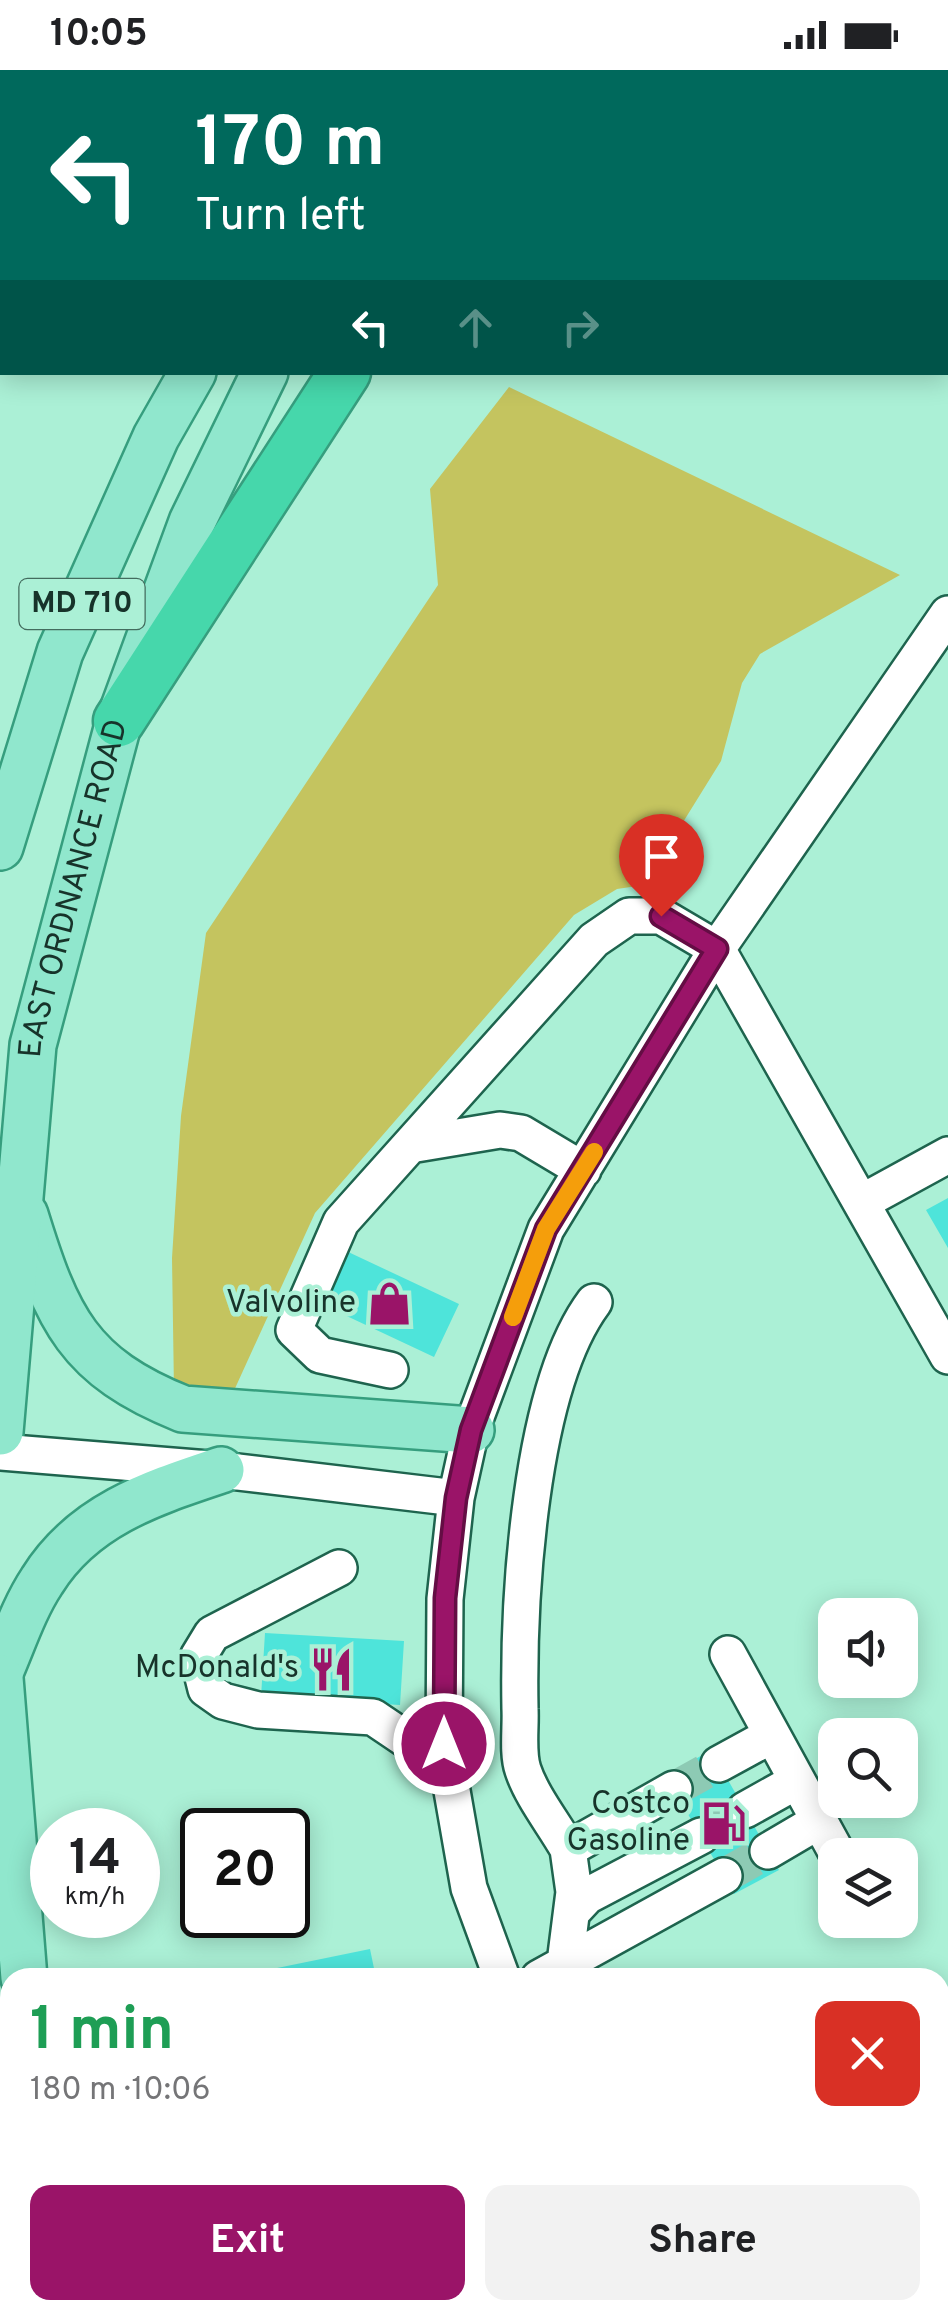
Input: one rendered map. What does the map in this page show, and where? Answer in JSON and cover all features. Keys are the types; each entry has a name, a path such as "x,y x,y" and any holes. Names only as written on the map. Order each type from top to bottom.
{"highway":[{"path":"120,721 342,375"}],"main road":[{"name":"MD 710","path":"0,847 60,652 156,438 191,375"},
{"name":"EAST ORDNANCE ROAD","path":"1,1414 33,1045 120,721 192,522 265,375"},
{"path":"18,1195 60,1312 110,1374 148,1395 183,1409 471,1430"},
{"path":"23,1968 0,1675 41,1582 68,1546 141,1497 221,1470"}],"lane":[{"path":"498,1968 468,1888 444,1744 445,1598 456,1498 471,1430 546,1229 717,949 948,614"},
{"path":"390,1370 320,1354 294,1330 341,1222 579,956 629,916 661,916 717,949 948,1356"},
{"path":"410,1145 511,1131 521,1133 583,1170"},
{"path":"864,1202 948,1155"},
{"path":"553,1968 572,1912 574,1892 568,1849 522,1768 519,1645 530,1525 548,1415 576,1326 594,1302"},
{"path":"0,1452 221,1470 456,1498"},
{"path":"340,1568 212,1634 198,1657 206,1689 223,1701 258,1710 374,1718 416,1746"},
{"path":"728,1654 828,1838"},
{"path":"719,1764 772,1734"},
{"path":"745,1810 798,1781"},
{"path":"568,1849 674,1788"},
{"path":"768,1851 819,1821"},
{"path":"572,1912 587,1896 701,1836"},
{"path":"556,1968 724,1876"}],"shaded area":[{"path":"509,387 900,575 760,654 742,683 721,761 644,885 617,889 574,915 315,1213 232,1395 174,1390 172,1258 181,1116 206,933 438,585 430,489"}],"building":[{"path":"948,1198 948,1248 926,1210"},
{"name":"Valvoline","path":"344,1250 459,1304 434,1357 319,1303"},
{"name":"McDonald's","path":"265,1633 404,1641 400,1705 261,1697"},
{"name":"Costco Gasoline","path":"711,1750 779,1870 734,1894 666,1776"},
{"path":"370,1949 374,1968 277,1968"}],"tunnel":[{"path":"674,1789 719,1764"},
{"path":"701,1836 745,1810"},
{"path":"724,1876 768,1851"}],"slow traffic":[{"path":"513,1317 546,1229 594,1152"}],"place":[{"name":"Valvoline","path":"389,1304"},
{"name":"McDonald's","path":"332,1669"},
{"name":"Costco Gasoline","path":"723,1823"}],"route":[{"path":"444,1744 445,1598 456,1498 471,1430 546,1229 717,949 661,916"}]}
